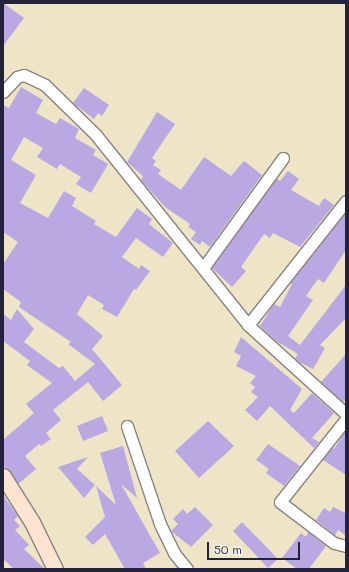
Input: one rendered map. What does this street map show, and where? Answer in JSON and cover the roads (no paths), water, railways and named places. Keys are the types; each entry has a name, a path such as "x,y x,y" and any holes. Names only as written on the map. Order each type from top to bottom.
{"street":[{"path":"3,92 16,77 24,75 45,85 96,135 248,325 346,414"},
{"path":"203,268 283,158"},
{"path":"248,325 346,201"},
{"path":"346,419 280,502 334,543 346,546"},
{"path":"127,426 160,524 174,553 187,569"},
{"path":"3,476 32,522 55,569"}]}
